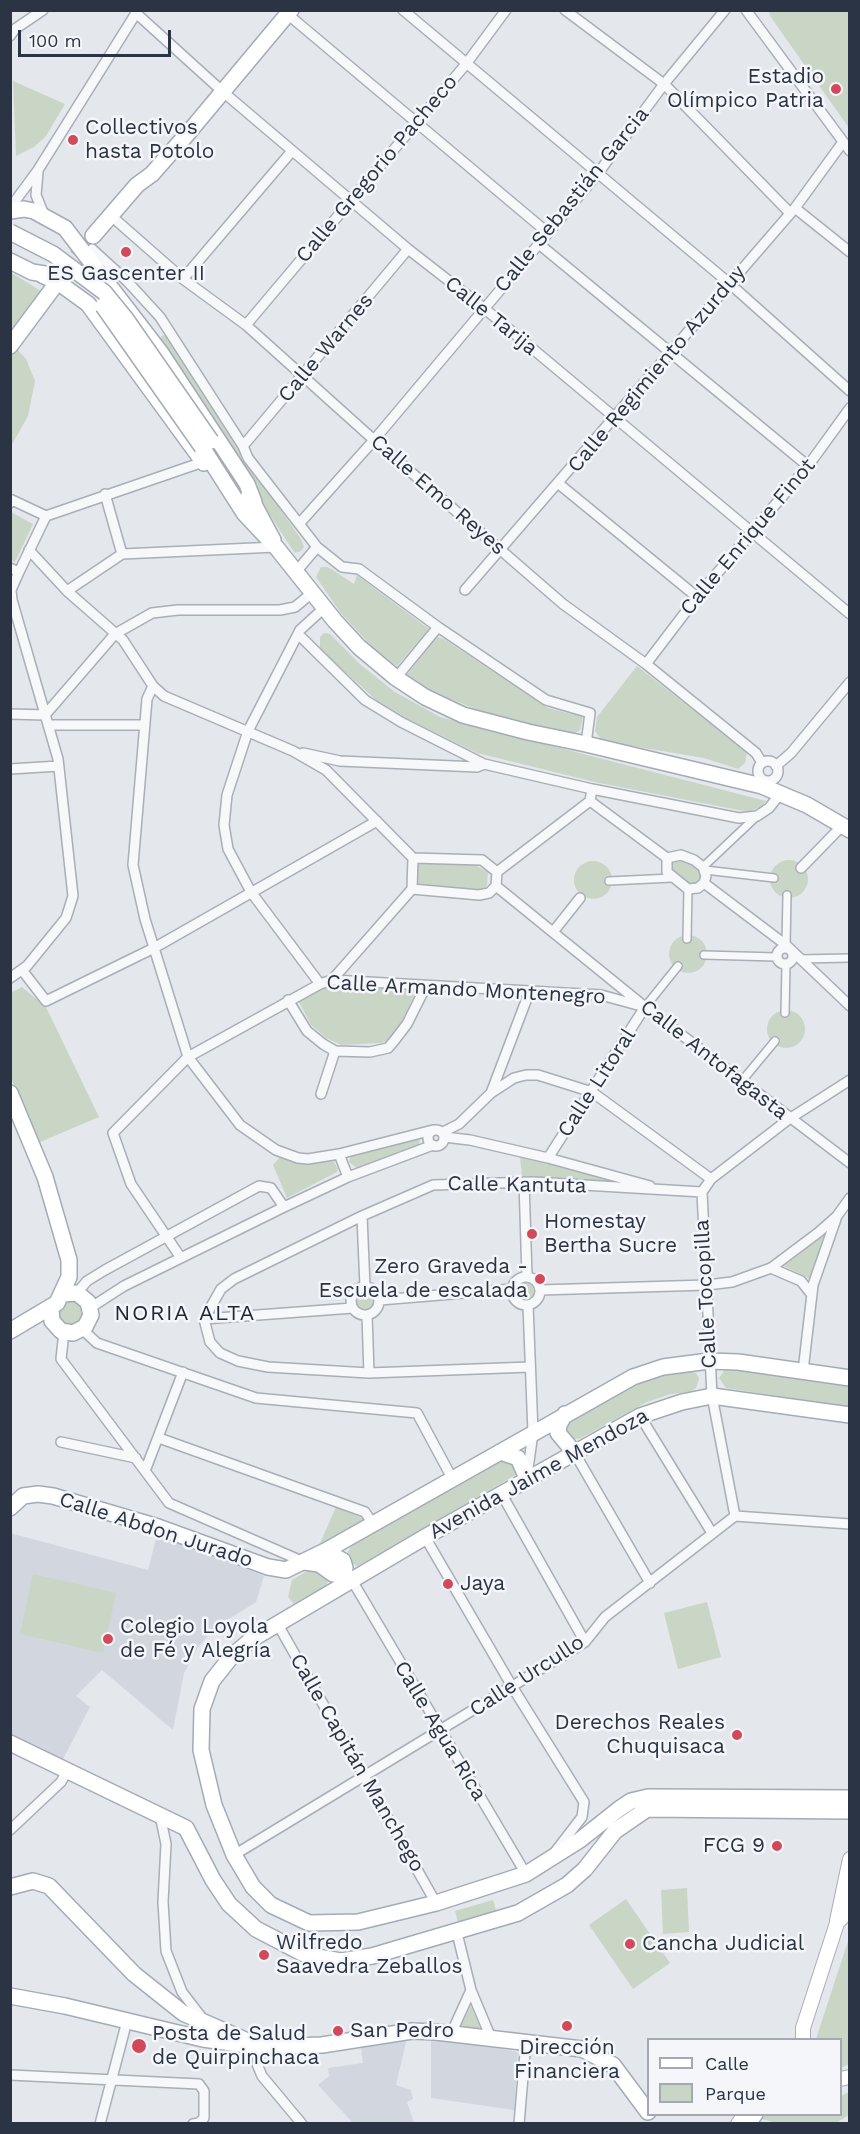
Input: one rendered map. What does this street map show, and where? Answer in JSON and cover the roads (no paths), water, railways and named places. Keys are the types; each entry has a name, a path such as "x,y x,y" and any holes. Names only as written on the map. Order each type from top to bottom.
{"main road":[{"path":"42,275 54,275 117,221 145,187 152,174 287,12"},
{"path":"10,346 137,185 152,174"},
{"path":"10,209 24,209 44,215 65,228 81,254 112,286 161,352 247,484 249,508"},
{"path":"10,232 53,254 104,292 140,338 205,450"},
{"path":"10,242 48,262 94,296 249,508"},
{"path":"10,261 59,283 88,304 205,450 295,573 359,647 396,678 425,697 463,715 737,779 807,805 847,826"},
{"path":"10,333 41,296"},
{"path":"737,779 761,769"},
{"path":"776,772 780,794"},
{"path":"10,1093 45,1177 69,1260 70,1294"},
{"path":"51,1309 52,1321 64,1332 73,1333 82,1329 89,1321 90,1308 87,1302 70,1294"},
{"path":"10,1331 51,1309 70,1294"},
{"name":"Avenida Jaime Mendoza","path":"338,1573 349,1538 633,1377 663,1367 708,1361 849,1378"},
{"name":"Avenida Jaime Mendoza","path":"657,1801 631,1801 546,1864 526,1874 436,1903 358,1922 309,1923 272,1905 253,1887 234,1855 214,1805 201,1750 202,1709 212,1681 231,1657 338,1573 424,1537 640,1416 682,1402 712,1396 849,1415"},
{"path":"565,1414 558,1433 574,1452"},
{"path":"500,1452 518,1458 527,1478"},
{"name":"Calle Abdon Jurado","path":"10,1508 23,1496 45,1495 158,1527 268,1567 286,1570 304,1562 338,1573"},
{"path":"10,1743 186,1828 213,1880 229,1904 256,1929 306,1954 341,1960 362,1958 457,1933 518,1913 552,1896 578,1875 615,1831 657,1801 750,1803 849,1811"},
{"path":"750,1803 849,1798"},
{"path":"578,1875 574,1843 598,1846 604,1844"},
{"path":"801,2036 837,1923 849,1859"},
{"path":"10,1887 33,1881 49,1886 134,1974 183,2013 261,2047"},
{"path":"837,1923 849,1909"},
{"path":"10,1996 204,2039 261,2047 322,2045 412,2031 526,2041 582,2049 613,2065 647,2109"}],"street":[{"path":"10,36 15,29 44,10"},
{"path":"403,10 729,283 849,391"},
{"name":"Calle Gregorio Pacheco","path":"246,325 466,64 506,10"},
{"path":"565,10 664,84 793,210 849,252"},
{"name":"Calle Sebastián Garcia","path":"299,524 374,440 599,172 664,84 725,10"},
{"path":"746,10 849,151"},
{"path":"10,209 38,170 137,12"},
{"name":"Calle Tarija","path":"137,12 222,91 292,151 408,249 485,309 849,614"},
{"path":"287,12 415,123 548,233"},
{"name":"Calle Regimiento Azurduy","path":"465,590 560,484 614,417 793,210 843,142"},
{"path":"183,279 292,151"},
{"path":"38,170 35,186 44,215"},
{"name":"Calle Emo Reyes","path":"117,221 183,279 246,325 563,604 646,664 756,753 761,769"},
{"path":"539,244 808,466"},
{"name":"Calle Warnes","path":"243,446 408,249"},
{"path":"81,254 127,281 160,317 243,446 248,458 317,547 342,567 359,569 438,627 546,700 590,713 586,744"},
{"name":"Calle Enrique Finot","path":"646,664 697,597 808,466 849,408"},
{"path":"10,978 22,970 66,918 73,896 59,766 12,600 11,590 15,570 29,550 46,516 105,494 205,450"},
{"path":"560,484 697,597"},
{"path":"105,494 122,554"},
{"path":"10,503 12,500 46,516"},
{"path":"67,591 122,554 276,547"},
{"path":"295,573 317,547"},
{"path":"29,550 67,591 123,640 153,686 165,696 293,751 326,770 413,858 482,860 497,872"},
{"path":"47,720 115,634 152,614 178,610 280,610 295,607 312,593"},
{"name":"Calle Armando Montenegro","path":"324,608 307,621 298,634 249,731 227,795 224,825 228,849 251,892 320,984 332,980 530,993 601,995 645,1007"},
{"path":"396,678 438,627"},
{"path":"298,634 365,700 484,764 592,789 740,818 757,816"},
{"path":"776,772 768,761 761,769 766,780 776,772 849,682"},
{"path":"153,686 147,699 133,865 154,948 188,1057 240,1125 276,1150 308,1160 440,1133 548,1158 669,1191"},
{"path":"10,714 47,720 145,725"},
{"path":"293,751 340,761 477,767 484,764"},
{"path":"10,769 59,766"},
{"path":"412,889 479,895 489,893 496,886 497,872 590,801 592,789"},
{"path":"704,884 704,868 757,816 769,808 780,794"},
{"path":"590,801 667,858 681,855 694,860 704,868 774,878"},
{"path":"22,970 46,1001 154,948 377,821"},
{"path":"801,868 847,826"},
{"path":"332,980 412,889 413,858"},
{"path":"667,858 667,872 688,890"},
{"path":"609,881 672,878"},
{"path":"688,890 704,884"},
{"path":"704,884 788,948 849,1006"},
{"name":"Calle Antofagasta","path":"496,886 645,1007 849,1163"},
{"path":"687,939 688,890"},
{"path":"785,1013 786,965 792,960 788,948 788,895"},
{"path":"553,932 580,898"},
{"path":"776,957 780,950 788,948"},
{"path":"704,955 776,957"},
{"path":"776,957 779,962 786,965"},
{"path":"800,959 849,958"},
{"path":"645,1007 678,966"},
{"path":"181,1258 131,1184 113,1133 188,1057 320,984"},
{"path":"288,1000 307,1031 335,1051 351,1053 388,1048 407,1024 426,986"},
{"path":"491,1094 530,993"},
{"name":"Calle Litoral","path":"548,1158 645,1007"},
{"path":"741,1082 775,1041"},
{"path":"321,1094 335,1051"},
{"path":"433,1145 428,1136 459,1124 491,1094 514,1078 538,1075 592,1092 711,1179"},
{"path":"702,1192 711,1179 789,1119 849,1080"},
{"path":"90,1308 124,1286 348,1177 441,1144 440,1133"},
{"path":"339,1154 348,1177"},
{"path":"524,1182 527,1276"},
{"name":"Calle Kantuta","path":"204,1319 221,1288 234,1279 362,1216 433,1185 524,1182 702,1192"},
{"path":"70,1294 87,1281 260,1186 271,1188 284,1207"},
{"name":"Calle Tocopilla","path":"702,1192 708,1361 712,1396 735,1516"},
{"path":"803,1371 813,1285 837,1216 849,1198"},
{"path":"362,1216 365,1287"},
{"path":"540,1290 707,1285 732,1282 771,1268 837,1216"},
{"path":"771,1268 801,1281 812,1295"},
{"path":"527,1276 535,1279 540,1290 536,1301 528,1305 516,1301 512,1289 519,1279 527,1276"},
{"path":"365,1287 377,1292 380,1300 375,1312 367,1315 358,1314 353,1308 353,1294 365,1287"},
{"path":"380,1300 512,1289"},
{"path":"527,1478 533,1433 528,1305"},
{"path":"353,1308 204,1319 210,1342 220,1353 268,1367 369,1373 530,1367"},
{"path":"367,1315 369,1373"},
{"path":"82,1329 97,1343 256,1398 417,1413 452,1478"},
{"path":"64,1332 61,1359 169,1503 178,1509 304,1562"},
{"path":"145,1471 183,1372"},
{"path":"640,1416 712,1533"},
{"path":"159,1438 365,1512 373,1524"},
{"path":"61,1443 136,1458"},
{"path":"574,1452 651,1583"},
{"path":"501,1493 585,1642"},
{"path":"735,1516 849,1524"},
{"name":"Calle Urcullo","path":"234,1855 513,1688 585,1642 605,1617 735,1516"},
{"path":"424,1537 513,1688 584,1802 574,1843 546,1864"},
{"name":"Calle Agua Rica","path":"338,1573 440,1732 526,1874"},
{"name":"Calle Capitán Manchego","path":"277,1623 436,1903"},
{"path":"10,1830 61,1782 67,1771"},
{"path":"159,1813 166,1844 163,1902 166,1951 182,1992 207,2025"},
{"path":"457,1933 471,1990 491,2038"},
{"path":"452,2034 471,1990"},
{"path":"100,2124 127,2021"},
{"path":"519,2124 526,2041"},
{"path":"261,2047 257,2064 262,2076 302,2124"},
{"path":"10,2075 199,2084 204,2091 204,2118 196,2123"}],"tunnel":[{"path":"61,274 93,236"}],"place":[{"name":"Estadio Olímpico Patria","path":"836,89"},
{"name":"Collectivos hasta Potolo","path":"73,140"},
{"name":"ES Gascenter II","path":"126,252"},
{"name":"Homestay Bertha Sucre","path":"532,1234"},
{"name":"Zero Graveda - Escuela de escalada","path":"540,1279"},
{"name":"Jaya","path":"448,1584"},
{"name":"Colegio Loyola de Fé y Alegría","path":"108,1639"},
{"name":"Derechos Reales Chuquisaca","path":"737,1735"},
{"name":"FCG 9","path":"777,1846"},
{"name":"Cancha Judicial","path":"630,1944"},
{"name":"Wilfredo Saavedra Zeballos","path":"264,1955"},
{"name":"Dirección Financiera","path":"567,2026"},
{"name":"San Pedro","path":"338,2031"},
{"name":"Posta de Salud de Quirpinchaca","path":"139,2046"}],"district":[{"name":"NORIA ALTA","path":"185,1314"}]}
